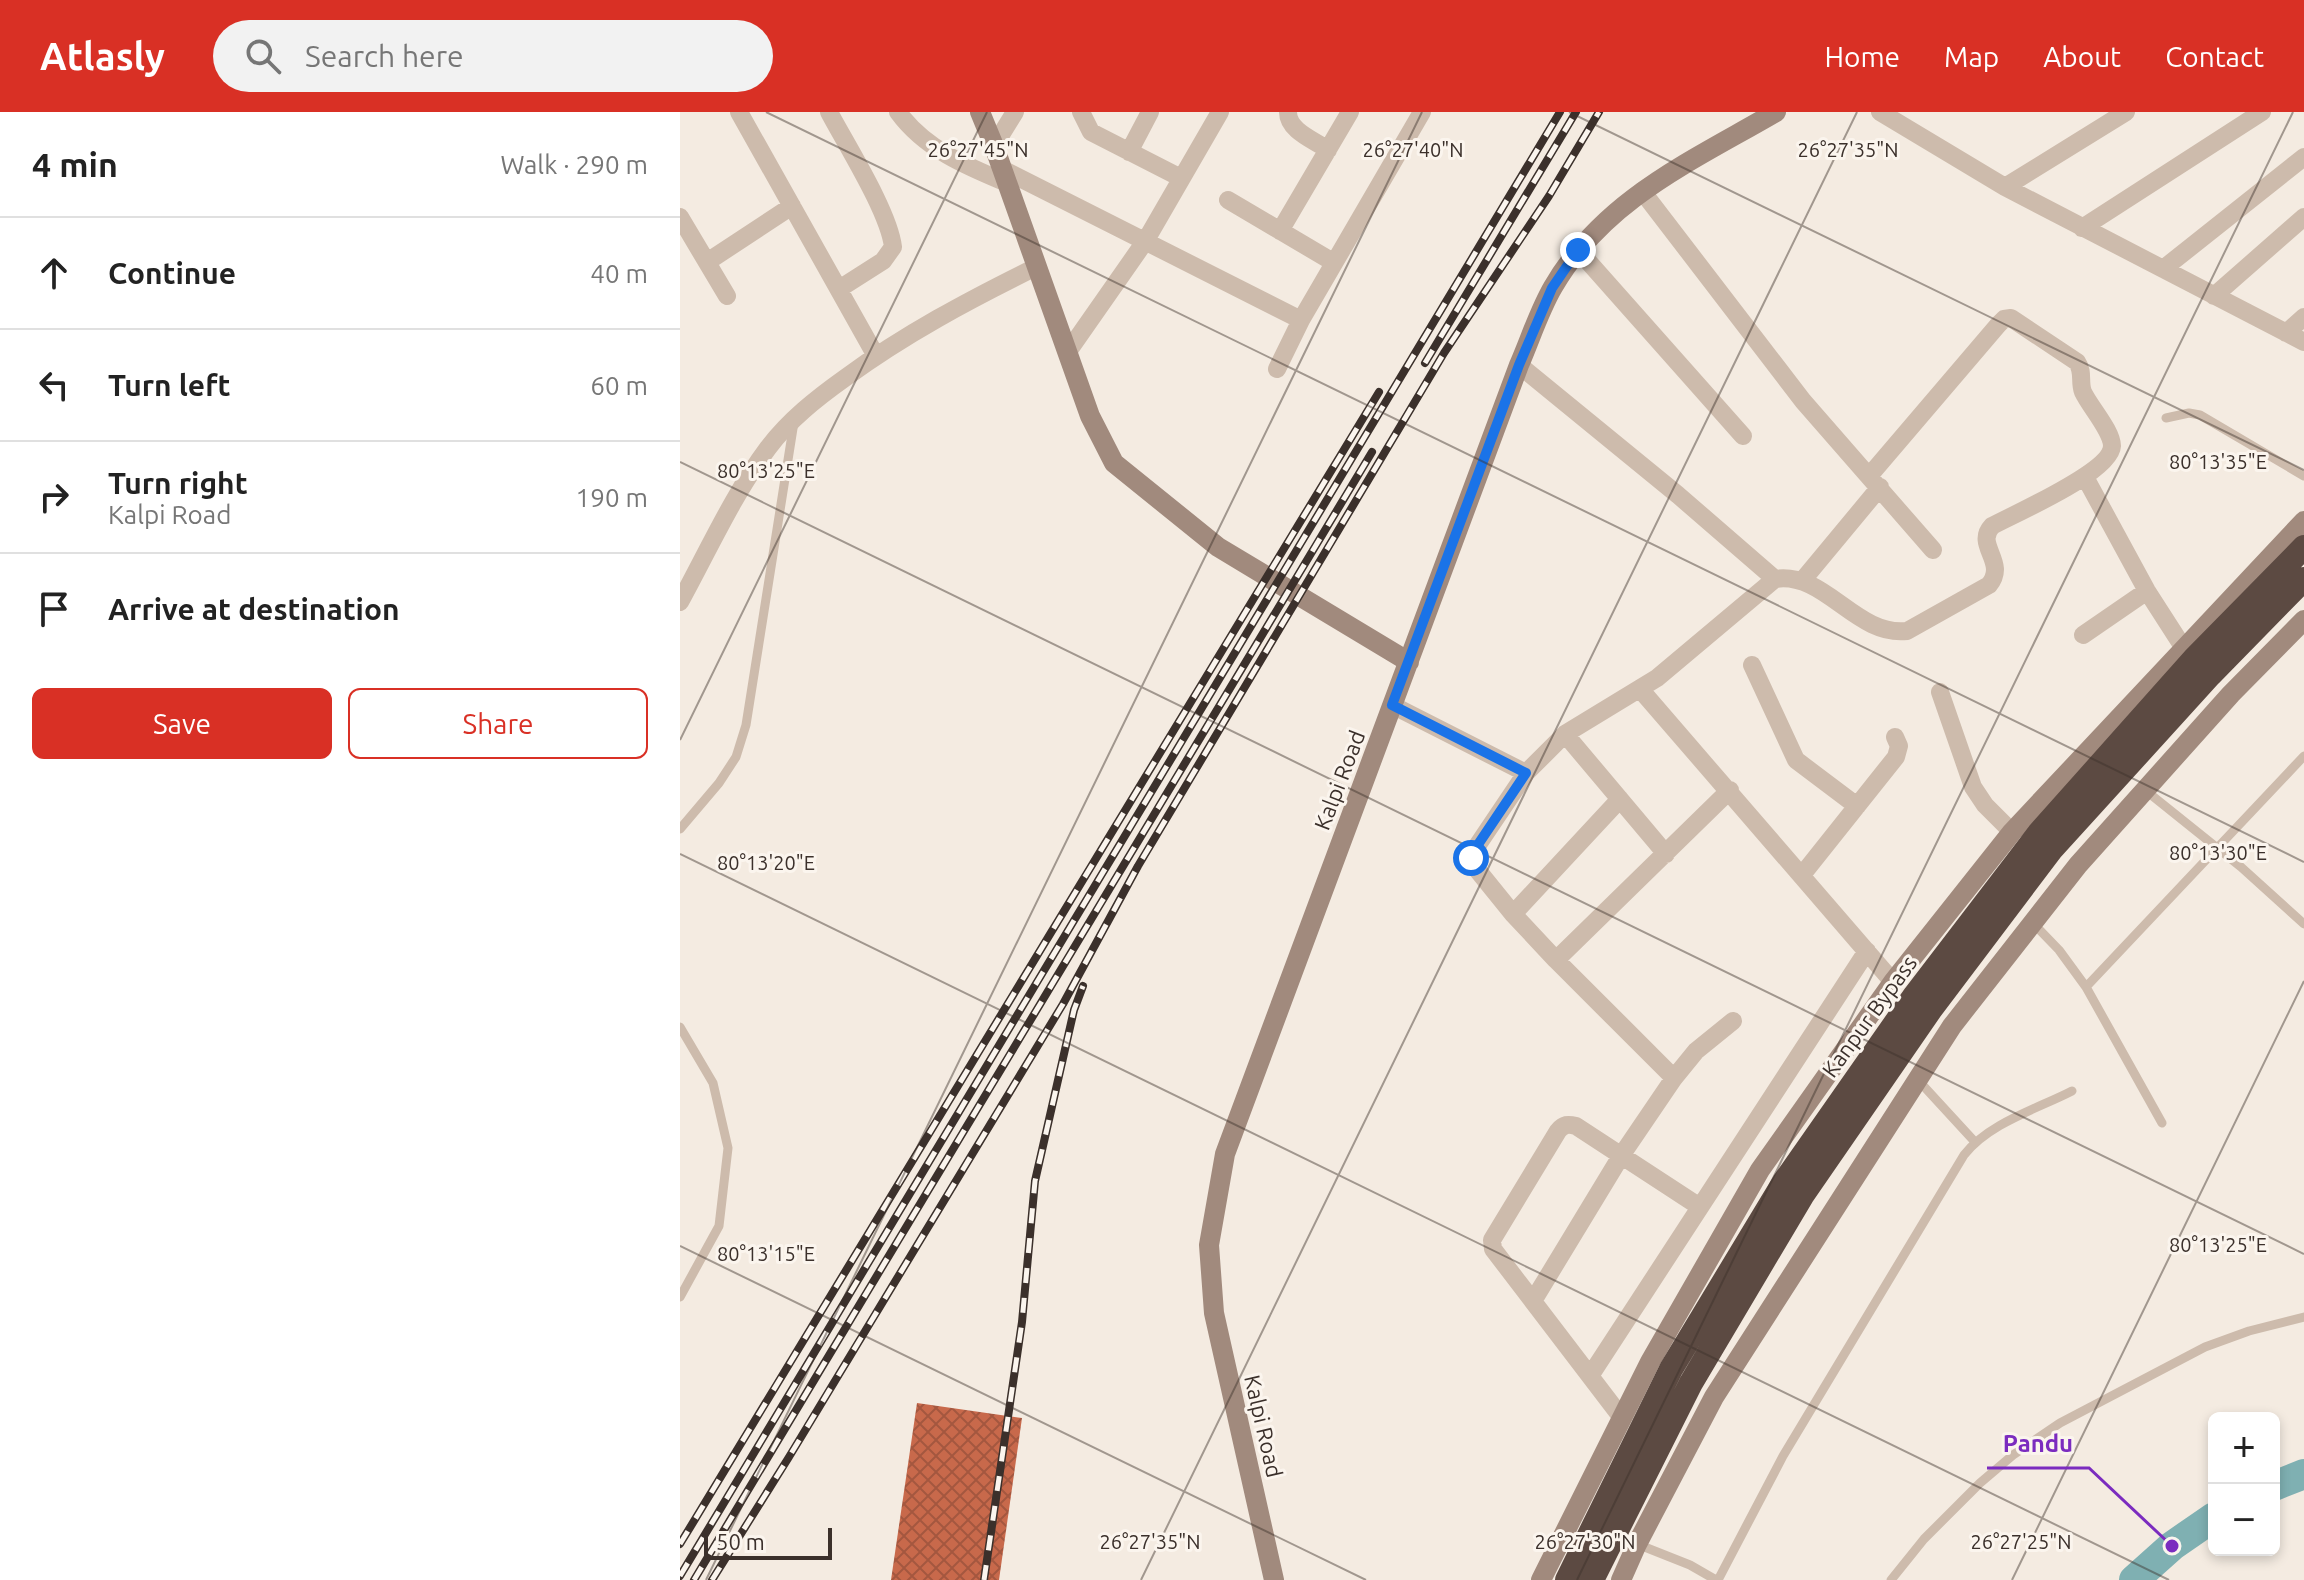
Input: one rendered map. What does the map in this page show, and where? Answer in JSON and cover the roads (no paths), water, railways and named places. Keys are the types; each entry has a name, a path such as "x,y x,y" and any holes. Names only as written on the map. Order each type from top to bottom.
{"highway":[{"name":"Kanpur Bypass","path":"1567,1580 1671,1369 1784,1182 1915,995 2039,833 2194,659 2304,547"},
{"name":"Kanpur Bypass","path":"1592,1580 1691,1383 1794,1209 1931,1009 2051,850 2210,675 2304,579"}],"main road":[{"path":"980,112 1090,416 1114,463 1218,547 1409,662"},
{"name":"Kalpi Road","path":"1274,1580 1214,1313 1209,1245 1225,1154 1519,365 1552,288 1578,250 1609,216 1642,191 1774,113"},
{"path":"1541,1580 1650,1362 1760,1170 1893,982 2012,832 2304,521"},
{"path":"1621,1580 1714,1397 1952,1026 2078,865 2231,694 2304,620"}],"street":[{"path":"739,112 876,356"},
{"path":"829,112 879,206 893,247 883,261 839,289"},
{"path":"898,112 921,138 959,163 1005,176 1146,240 1301,320"},
{"path":"994,146 1015,112"},
{"path":"1081,112 1091,132 1181,178"},
{"path":"1129,152 1150,112"},
{"path":"1067,353 1146,240 1220,112"},
{"path":"1288,112 1292,127 1328,150"},
{"path":"1280,231 1350,112"},
{"path":"1277,369 1333,262 1422,112"},
{"path":"1880,112 2005,187 2304,342"},
{"path":"2005,187 2126,112"},
{"path":"2082,228 2262,112"},
{"path":"2163,269 2304,157"},
{"path":"1642,191 1803,401 1933,550"},
{"path":"1228,200 1333,262"},
{"path":"707,262 792,206"},
{"path":"680,217 727,296"},
{"path":"2214,296 2304,217"},
{"path":"1578,250 1743,436"},
{"path":"680,602 748,479 794,418 876,356 957,306 1036,267"},
{"path":"2286,333 2304,317"},
{"path":"1674,1078 1513,914 1475,867 1471,858 1475,849 1526,773 1565,734 1673,666 1775,579 1788,577 1802,581 1873,626 1896,632 1907,631 1989,585 1997,568 1985,537 1992,526 2085,477 2103,464 2112,448 2111,440 2083,391 2081,368 2071,357 2011,318 2004,319 1875,481 1802,581"},
{"path":"1519,365 1775,579"},
{"path":"2085,477 2147,591 2183,647"},
{"path":"2083,635 2147,591"},
{"path":"1752,665 1796,760 1857,806"},
{"path":"1640,689 1893,982"},
{"path":"1940,692 1973,787 1985,805 2012,832"},
{"path":"1392,705 1526,773"},
{"path":"1565,734 1666,854"},
{"path":"1802,875 1896,757 1899,746 1895,737"},
{"path":"1556,960 1730,790"},
{"path":"1513,914 1620,799"},
{"path":"1590,1376 1867,951"},
{"path":"1533,1301 1621,1156 1674,1078 1696,1051 1733,1021"},
{"path":"1622,1418 1493,1249 1495,1231 1563,1125 1576,1126 1700,1207"}],"lane":[{"path":"2166,418 2189,413 2200,415 2304,476"},
{"path":"680,829 719,783 736,757 746,725 794,418"},
{"path":"2086,987 2304,756"},
{"path":"2145,790 2218,847 2304,924"},
{"path":"2033,923 2059,950 2086,987 2162,1123"},
{"path":"680,1027 713,1083 728,1148 719,1226 680,1297"},
{"path":"1918,1080 1975,1142"},
{"path":"1637,1544 1690,1565 1717,1580 1783,1456 1975,1142 2072,1091"},
{"path":"1891,1580 1924,1539 1980,1483 2013,1455 2060,1423 2205,1347 2249,1331 2304,1317"}],"waterway":[{"path":"2279,1484 2304,1474"},
{"path":"2134,1580 2172,1546 2208,1521"}],"railway":[{"path":"680,1576 1560,112"},
{"path":"1425,363 1576,112"},
{"path":"712,1580 1063,1004 1138,866 1444,353 1549,196 1599,112"},
{"path":"680,1544 1379,392"},
{"path":"694,1580 1372,452"},
{"path":"984,1580 1022,1322 1035,1181 1074,1010 1083,986"}],"place":[{"name":"Pandu","path":"2172,1546"}]}
